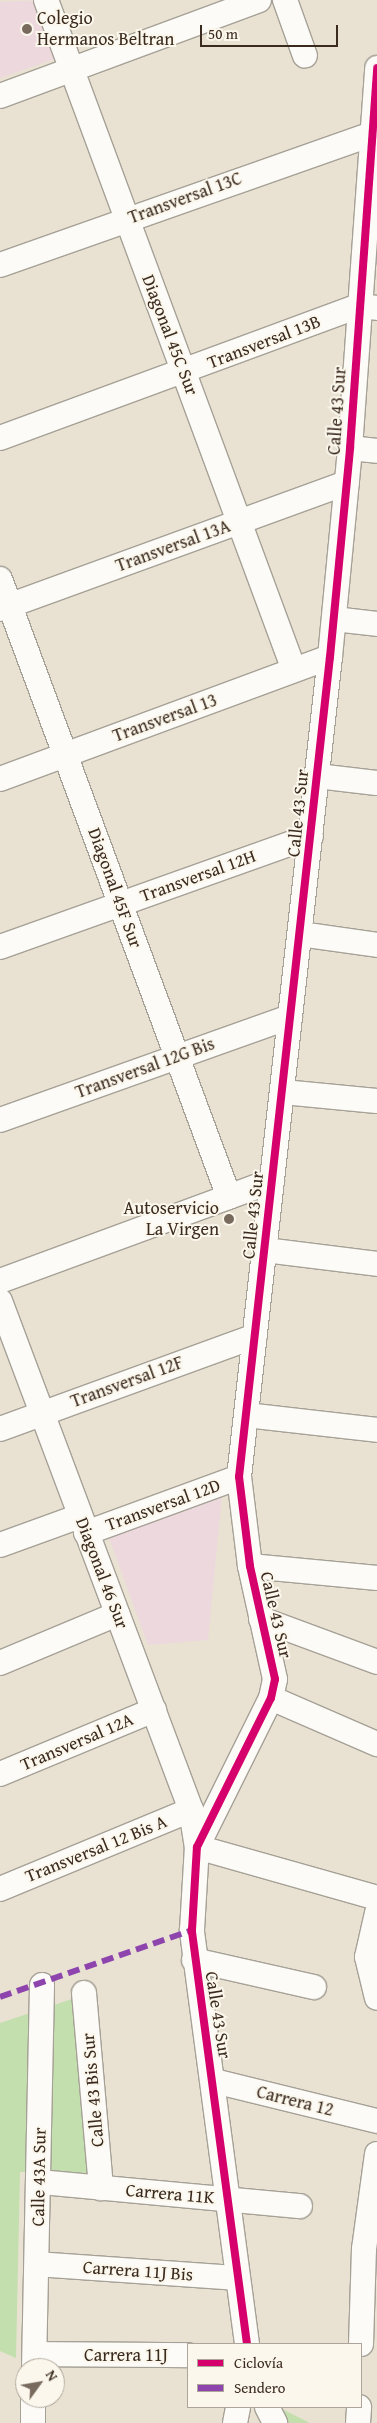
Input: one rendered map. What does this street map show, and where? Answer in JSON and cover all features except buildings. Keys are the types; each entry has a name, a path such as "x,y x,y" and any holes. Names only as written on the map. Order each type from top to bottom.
{"street":[{"name":"Diagonal 45C Sur","path":"46,0 294,670"},
{"path":"0,96 258,0"},
{"path":"285,0 305,56"},
{"name":"Calle 43 Sur","path":"247,2343 214,2081 194,1960 197,1847 271,1698 276,1679 250,1566 239,1477 311,836 350,448 368,307 377,68"},
{"name":"Transversal 13C","path":"0,265 374,132"},
{"name":"Transversal 13B","path":"0,438 368,307"},
{"path":"350,448 377,451"},
{"name":"Transversal 13A","path":"5,607 347,483"},
{"name":"Diagonal 45F Sur","path":"0,579 5,607 66,755 230,1197"},
{"path":"334,619 377,624"},
{"name":"Transversal 13","path":"0,779 330,657"},
{"path":"317,776 377,783"},
{"name":"Transversal 12H","path":"0,947 311,836"},
{"path":"300,934 377,946"},
{"name":"Transversal 12G Bis","path":"0,1120 290,1017"},
{"path":"283,1092 377,1101"},
{"path":"0,1281 272,1181"},
{"path":"265,1250 377,1264"},
{"name":"Diagonal 46 Sur","path":"0,1301 192,1810 197,1847"},
{"name":"Transversal 12F","path":"0,1429 255,1336"},
{"path":"246,1415 377,1430"},
{"name":"Transversal 12D","path":"0,1545 83,1524 239,1477"},
{"path":"250,1566 377,1578"},
{"path":"0,1663 117,1614"},
{"path":"261,1619 377,1662"},
{"path":"271,1698 377,1744"},
{"name":"Transversal 12A","path":"0,1774 154,1710"},
{"name":"Transversal 12 Bis A","path":"0,1889 192,1810"},
{"path":"197,1847 377,1898"},
{"path":"377,1913 367,1957 377,1998"},
{"path":"194,1960 314,1987"},
{"name":"Calle 43A Sur","path":"34,2358 40,2182 42,1985"},
{"name":"Calle 43 Bis Sur","path":"84,1993 101,2188"},
{"name":"Carrera 12","path":"214,2081 377,2121"},
{"path":"361,2343 377,2154"},
{"name":"Carrera 11K","path":"40,2182 300,2206"},
{"name":"Carrera 11J Bis","path":"37,2264 238,2278"},
{"name":"Carrera 11J","path":"65,2360 187,2355"},
{"path":"33,2408 33,2423"},
{"path":"235,2423 238,2408"},
{"path":"268,2408 275,2423"},
{"path":"358,2423 359,2408"}],"shaded area":[{"name":"Colegio Hermanos Beltran","path":"43,0 63,56 0,78 0,2"},
{"path":"222,1495 208,1640 148,1645 108,1535"}],"green space":[{"path":"81,1996 101,2173 20,2172 16,2358 0,2351 0,2023"},
{"path":"280,2408 310,2423 289,2423"}],"marked path":[{"path":"0,1997 192,1930"}],"cycle path":[{"path":"247,2343 192,1930 197,1847 271,1698 275,1679 250,1566 239,1477 330,657 350,448 377,68"}],"place":[{"name":"Colegio Hermanos Beltran","path":"27,29"},
{"name":"Autoservicio La Virgen","path":"229,1219"}]}
